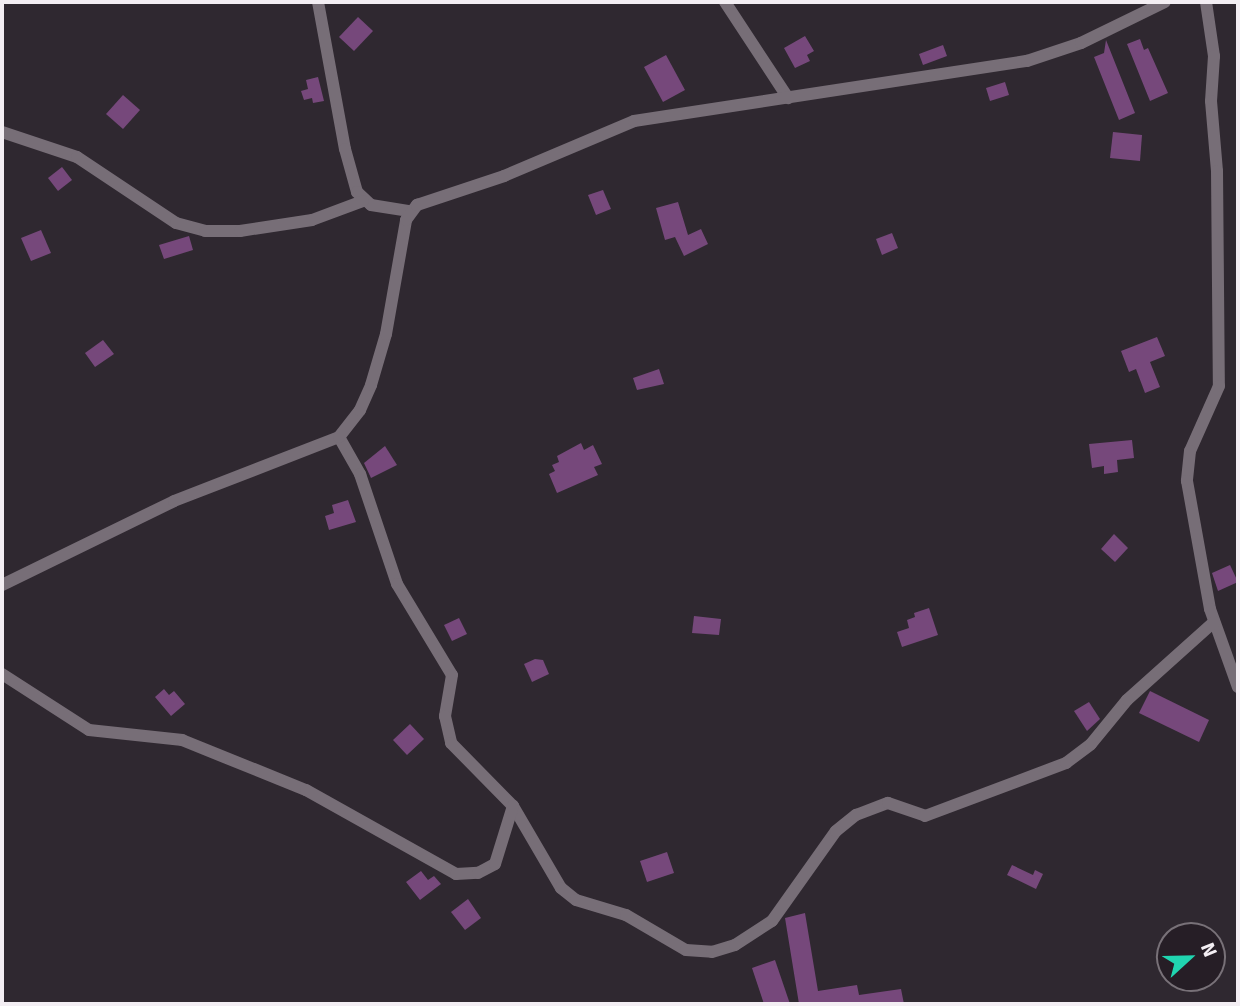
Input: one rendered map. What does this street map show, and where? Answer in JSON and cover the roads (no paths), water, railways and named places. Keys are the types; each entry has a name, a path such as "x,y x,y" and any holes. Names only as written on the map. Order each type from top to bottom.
{"street":[{"path":"318,2 345,149 363,201"},
{"path":"725,2 789,98"},
{"path":"2,132 77,157 176,223 205,231 240,231 312,220 363,201 410,211 634,121 1027,61 1081,43 1166,2"},
{"path":"1206,2 1214,57 1211,101 1217,171 1219,386 1190,451 1187,481 1214,622 1238,687"},
{"path":"2,585 174,501 339,437 360,410 371,385 410,211"},
{"path":"339,437 360,474 397,584 452,675 445,716 451,743 513,806 550,873 576,900 625,915 685,950 712,952 735,945 772,921 836,831 856,815 888,803 925,816 1066,763 1091,744 1126,700 1214,622"},
{"path":"2,674 89,730 182,740 306,790 456,874 478,873 495,864 513,806"}]}
